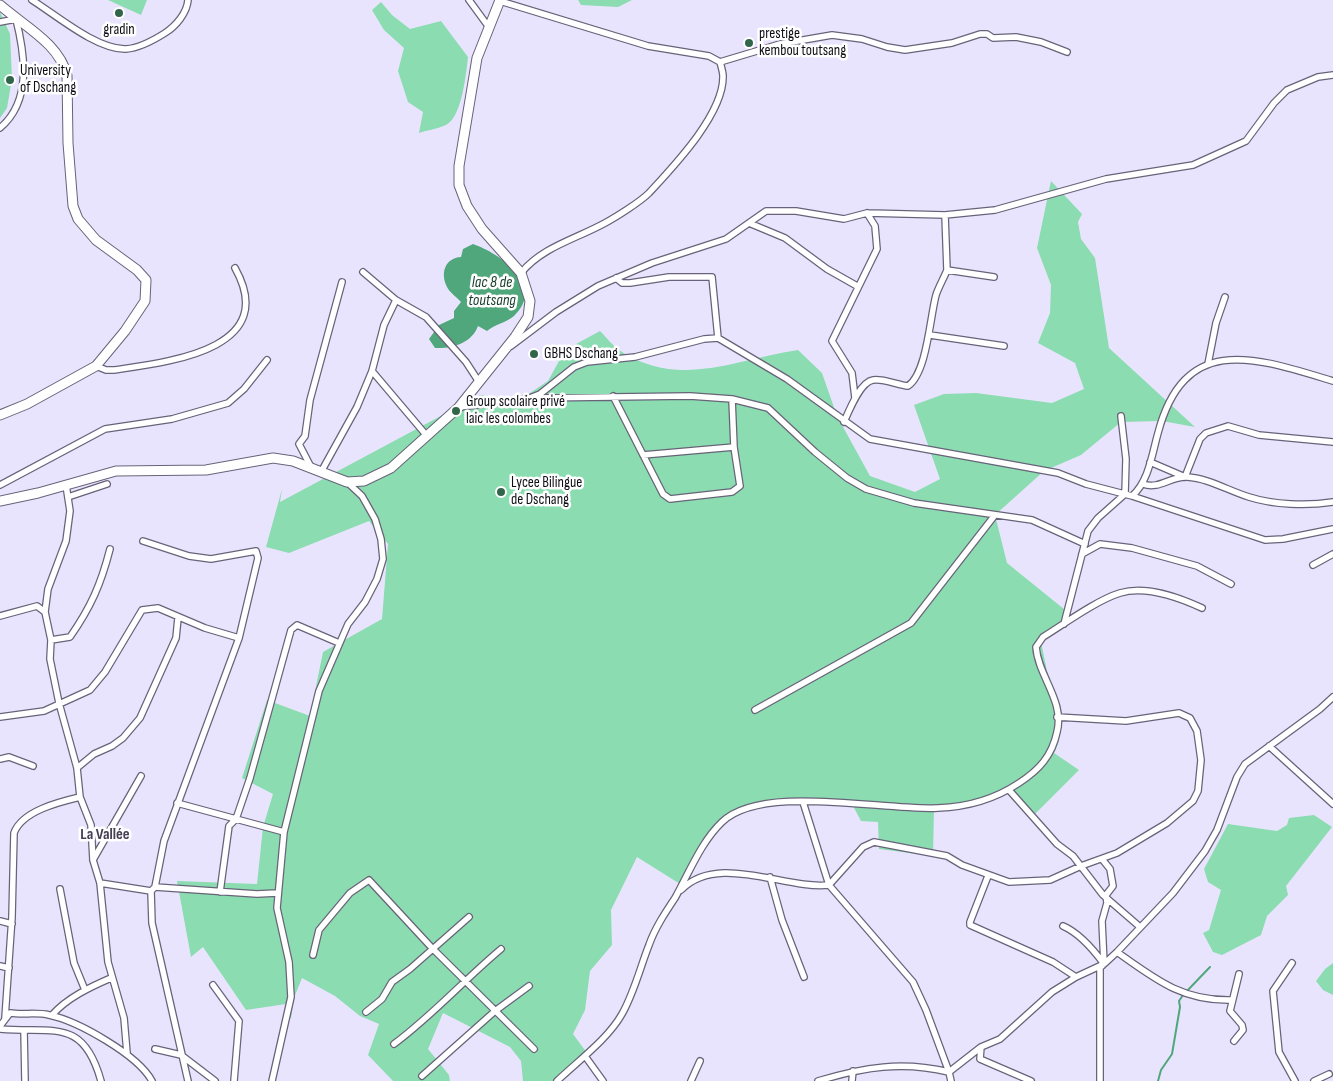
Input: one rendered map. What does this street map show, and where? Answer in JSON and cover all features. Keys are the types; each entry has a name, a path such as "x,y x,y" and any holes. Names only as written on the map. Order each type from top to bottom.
{"street":[{"path":"32,0 105,45 126,49 141,45 169,30 188,8 188,0"},
{"path":"468,0 488,26"},
{"path":"347,482 364,481 379,475 459,407 515,337 528,317 530,301 520,273 466,206 459,185 459,166 472,81 480,45 500,0 629,41 648,46 693,52 709,56 720,62 780,44 832,35 862,38 887,47 905,50 987,34 993,38 1016,37 1041,42 1067,52"},
{"path":"0,6 52,47 65,66 73,206 78,219 96,240 137,270 146,280 147,290 145,301 137,315 96,366 27,404 0,415"},
{"path":"0,22 16,19"},
{"path":"0,128 8,122 17,107 21,92 25,54 16,19"},
{"path":"520,273 529,263 541,255 604,224 648,194 694,142 715,109 724,76 720,62"},
{"path":"498,357 568,302 616,278 652,263 726,239 766,211 774,210 838,219 867,213 945,215 1004,208 1106,179 1193,164 1246,141 1274,103 1288,90 1318,77 1333,75"},
{"path":"855,398 852,374 832,341 850,307 857,286 877,249 875,226 867,213"},
{"path":"844,422 855,398 866,384 873,380 908,386 915,382 930,335 936,295 947,270 945,215"},
{"path":"749,223 785,238 827,269 857,286"},
{"path":"96,366 106,370 184,358 220,343 237,330 246,300 244,284 235,268"},
{"path":"947,270 994,277"},
{"path":"363,272 396,300 426,317 466,362 479,382"},
{"path":"616,278 622,283 630,283 669,277 712,277 718,338"},
{"path":"317,471 299,444 305,436 310,400 342,282"},
{"path":"1208,364 1216,323 1225,297"},
{"path":"317,471 356,407 372,371 384,326 396,300"},
{"path":"930,335 1004,346"},
{"path":"527,399 540,394 574,366 587,362 635,357 704,339 718,338 786,379 870,439 1058,474 1132,496 1265,540 1283,539 1333,529"},
{"path":"1132,496 1143,484 1160,425 1173,397 1188,376 1199,367 1208,364 1252,359 1298,370 1333,382"},
{"path":"0,486 105,429 172,419 228,403 244,389 267,360"},
{"path":"372,371 427,436"},
{"path":"459,407 527,399 613,396 690,396 732,399 768,408 815,452 866,490 914,503 1032,520 1085,544"},
{"path":"613,396 663,494 670,499 736,490 740,486 734,447 732,399"},
{"path":"1064,624 1088,531 1098,518 1125,494 1126,459 1121,416"},
{"path":"1185,477 1200,439 1206,433 1228,426 1259,435 1333,442"},
{"path":"643,455 734,447"},
{"path":"0,502 116,471 206,470 273,458 293,461 347,482 362,496 375,519 381,538 383,559 377,579 364,602 348,624 339,642 319,691 284,832 278,893 278,919 285,942 292,978 288,1017 272,1081"},
{"path":"1150,462 1185,477 1197,478 1260,500 1316,504 1333,502"},
{"path":"1143,484 1149,486 1161,485 1185,477"},
{"path":"66,484 70,511 66,540 48,589 45,612 51,640 50,659 58,704 77,768 80,797 91,825 93,860 100,883 111,978 124,1018 127,1053"},
{"path":"68,497 107,484"},
{"path":"755,710 911,623 995,515"},
{"path":"143,541 189,556 211,559 256,551 258,558 238,638 164,840 153,889 152,923 188,1081"},
{"path":"1082,554 1100,544 1132,548 1197,566 1231,584"},
{"path":"51,640 70,637 89,610 102,583 110,549"},
{"path":"1313,565 1333,554"},
{"path":"557,1081 585,1056 622,1015 656,928 709,839 722,822 738,810 765,804 804,802 938,808 966,805 1009,790 1043,765 1058,732 1055,699 1037,658 1036,647 1043,637 1120,593 1144,590 1183,599 1202,608"},
{"path":"0,616 37,606 41,607 45,612"},
{"path":"0,717 44,711 90,690 105,672 142,610 158,608 178,618 238,638"},
{"path":"77,768 94,754 112,746 123,738 140,718 176,638 178,618"},
{"path":"220,892 229,826 236,819 271,707 291,630 296,625 339,642"},
{"path":"1100,1081 1100,967 1117,952 1173,892 1197,863 1218,830 1237,777 1245,764 1320,709 1333,697"},
{"path":"675,896 688,883 703,876 727,874 770,877 804,885 829,885 862,847 874,842 947,856 962,866 1009,882 1040,882 1117,853 1167,823 1193,801 1198,791 1201,760 1197,731 1190,718 1178,713 1126,721 1057,717"},
{"path":"1269,746 1333,804"},
{"path":"0,759 10,757 33,766"},
{"path":"93,860 140,776"},
{"path":"1009,790 1057,844 1081,866 1107,899 1140,926"},
{"path":"5,1018 12,924 14,833 17,825 51,804 80,797"},
{"path":"804,802 829,885 913,982 926,1010 949,1078"},
{"path":"177,803 284,832"},
{"path":"1102,859 1110,869 1113,886 1106,894 1107,899 1102,921 1104,964"},
{"path":"988,876 970,925 1052,962 1076,977"},
{"path":"770,877 782,920 804,977"},
{"path":"313,955 319,930 350,893 369,880 464,981 534,1050"},
{"path":"100,883 153,889 278,893"},
{"path":"60,889 74,963 85,990"},
{"path":"366,1012 382,999 392,982 410,969 469,917"},
{"path":"0,921 12,924"},
{"path":"1063,926 1080,936 1086,946 1104,964"},
{"path":"394,1044 422,1023 464,981 501,949"},
{"path":"1117,952 1176,991 1198,998 1231,1000"},
{"path":"1292,963 1272,991 1279,1052 1296,1081"},
{"path":"949,1078 981,1047 1000,1040 1052,992 1076,977 1104,964"},
{"path":"0,966 9,968"},
{"path":"1234,1041 1242,1030 1242,1025 1230,1011 1231,1000 1239,974"},
{"path":"52,1015 59,1007 85,990 111,978"},
{"path":"213,985 239,1021 234,1081"},
{"path":"422,1076 495,1011 529,986"},
{"path":"102,1081 89,1050 80,1042 58,1030 24,1030 0,1027 5,1018 10,1013 52,1015 127,1053 147,1071 152,1081"},
{"path":"24,1030 25,1081"},
{"path":"981,1047 980,1059 1031,1081"},
{"path":"155,1049 181,1055 215,1081"},
{"path":"585,1056 603,1081"},
{"path":"691,1081 700,1061"},
{"path":"818,1081 852,1071 887,1066 920,1065 949,1078"},
{"path":"852,1071 852,1081"},
{"path":"1314,1081 1329,1074"}],"shaded area":[{"path":"108,0 147,0 141,15"},
{"path":"578,0 632,0 618,7 581,5"},
{"path":"381,2 392,15 410,29 441,21 468,57 464,84 456,113 446,125 440,128 419,133 423,112 408,102 398,71 404,48 384,30 372,10"},
{"path":"0,12 10,34 12,79 7,108 0,118"},
{"path":"1051,181 1082,214 1078,222 1081,239 1095,258 1109,348 1195,427 1162,421 1121,422 1081,455 1044,471 995,515 1007,563 1075,618 1041,642 1048,676 1063,717 1058,744 1054,753 1079,770 1031,818 1011,790 982,801 934,807 933,856 879,849 878,822 861,821 851,802 810,802 747,807 723,821 680,884 637,857 611,910 612,945 590,971 585,1010 573,1034 587,1053 556,1081 523,1081 521,1061 510,1047 443,1013 428,1049 449,1075 450,1081 393,1081 368,1055 379,1024 360,1016 335,996 302,978 294,998 291,1019 286,1004 246,1010 203,947 191,957 177,881 257,884 263,827 273,794 242,778 267,700 310,716 323,652 382,619 388,544 369,521 289,553 266,547 282,489 280,502 480,395 507,398 527,395 548,381 565,350 600,331 619,350 641,362 663,368 685,370 730,365 798,350 822,373 837,416 870,476 915,492 940,479 914,405 944,394 976,393 1052,403 1084,389 1075,363 1038,343 1050,313 1051,285 1037,248"},
{"path":"1314,815 1332,827 1286,886 1288,895 1267,916 1261,935 1222,955 1213,952 1203,933 1209,930 1221,890 1208,882 1204,869 1228,824 1277,831 1287,825 1289,818"},
{"path":"1333,963 1333,995 1323,990 1316,981 1325,969"}],"water":[{"name":"lac 8 de toutsang","path":"473,244 495,255 516,272 522,282 525,293 523,304 514,316 487,331 478,326 471,337 461,344 435,348 429,339 439,325 454,318 454,311 461,302 447,287 444,277 445,267 451,260 461,257 463,249"}],"waterway":[{"path":"1186,992 1210,967"},
{"path":"1158,1081 1161,1070 1172,1054 1180,1007 1179,1001 1183,995"}],"place":[{"name":"gradin","path":"119,13"},
{"name":"prestige kembou toutsang","path":"749,43"},
{"name":"University of Dschang","path":"10,80"},
{"name":"GBHS Dschang","path":"534,354"},
{"name":"Group scolaire privé laic les colombes","path":"456,411"},
{"name":"Lycee Bilingue de Dschang","path":"501,492"}],"district":[{"name":"La Vallée","path":"105,835"}]}
